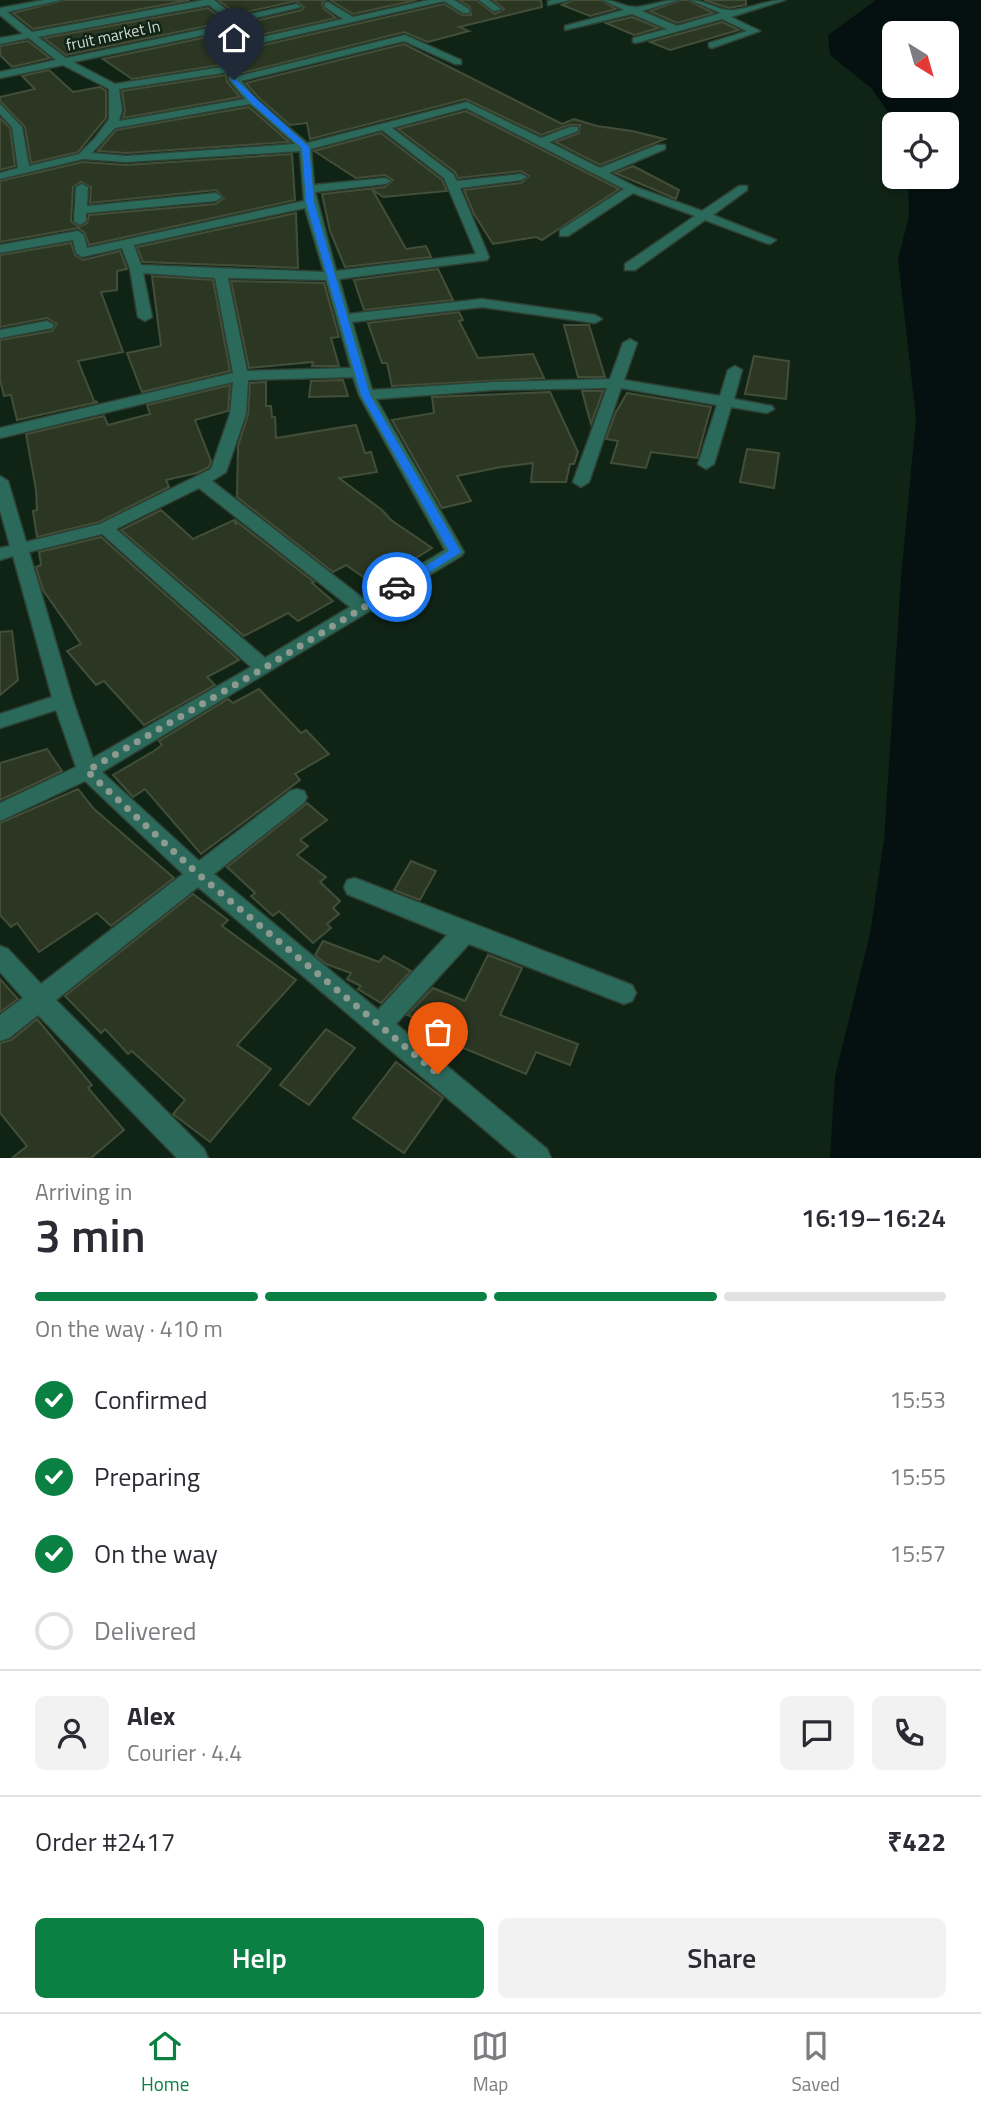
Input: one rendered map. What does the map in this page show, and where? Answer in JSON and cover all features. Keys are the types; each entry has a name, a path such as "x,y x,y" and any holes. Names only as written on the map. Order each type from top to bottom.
{"street":[{"path":"58,0 0,11 63,61 114,87 234,74 405,38 458,62"},
{"path":"388,0 400,8"},
{"path":"235,46 441,0"},
{"path":"448,0 466,11"},
{"path":"483,0 497,9"},
{"path":"551,4 566,0"},
{"path":"607,0 676,29"},
{"path":"568,28 674,0"},
{"path":"694,0 755,31 712,45"},
{"path":"636,40 781,0"},
{"path":"0,41 208,1 234,23 234,74 252,101 305,147 309,196 366,395 455,552 87,771 0,813"},
{"path":"328,5 351,20"},
{"name":"fruit market ln","path":"0,75 298,7"},
{"path":"114,87 117,103 114,125"},
{"path":"83,156 114,125 252,101"},
{"path":"0,176 83,156 126,159 305,147 467,105 632,189 770,240"},
{"path":"1,109 17,127 24,170"},
{"path":"136,269 331,276 483,257 449,176 383,126"},
{"path":"538,143 574,129"},
{"path":"598,173 661,148"},
{"path":"452,185 521,177"},
{"path":"82,187 78,235 82,253 127,244 309,196 386,181"},
{"path":"630,267 743,188"},
{"path":"564,233 632,189"},
{"path":"81,210 216,197"},
{"path":"0,249 78,235"},
{"path":"127,244 136,269 145,317"},
{"path":"9,552 105,528 218,472 238,414 241,376 221,274"},
{"path":"343,319 482,303 595,319"},
{"path":"0,334 47,325"},
{"path":"581,482 630,343"},
{"path":"706,464 734,370"},
{"path":"0,433 241,376 359,372"},
{"path":"366,395 494,386 617,383 767,409"},
{"path":"0,481 9,552 87,771 198,874 538,1158"},
{"path":"201,481 363,608"},
{"path":"105,528 264,668"},
{"path":"0,721 63,701"},
{"path":"0,1030 297,797"},
{"path":"355,887 624,993"},
{"path":"378,1027 466,932"},
{"path":"0,956 195,1158"}],"shaded area":[{"path":"876,0 981,0 981,1158 830,1158 835,1076 870,934 884,840 901,578 916,418 898,259 909,216 908,189 959,189 959,112 888,112 872,89 830,55 828,35"}],"building":[{"path":"65,0 190,0 33,29 13,13"},
{"path":"218,0 326,0 322,3 324,9 336,18 242,39 242,24 302,10 304,7 296,1 237,14"},
{"path":"330,0 417,0 353,14"},
{"path":"459,0 476,0 495,14 504,9 493,0 541,0 542,7 459,27 469,31 428,42 404,32 242,73 242,50 444,4 462,15 471,15 470,7"},
{"path":"573,0 601,0 616,9 590,16 562,5"},
{"path":"688,0 713,13 677,23 650,11"},
{"path":"704,0 746,0 746,5 729,8"},
{"path":"208,8 226,22 66,55 44,38"},
{"path":"632,17 659,28 634,35 606,23"},
{"path":"722,22 739,30 670,50 650,42"},
{"path":"226,33 226,64 132,79 103,59"},
{"path":"28,41 50,58 12,67 0,55 0,46"},
{"path":"404,44 562,124 574,119 665,139 600,165 555,142 579,133 580,125 569,125 541,135 466,99 310,139 307,123 290,125 246,83"},
{"path":"49,70 73,92 100,87 106,91 106,118 78,152 31,163 25,127 0,101 0,97 35,89 22,76"},
{"path":"226,75 227,82 240,97 123,118 125,110 122,91"},
{"path":"249,107 289,142 126,153 98,151 116,130"},
{"path":"466,111 619,189 542,240 536,237 493,244 474,214 464,190 521,183 529,176 521,171 458,178 455,172 398,129"},
{"path":"0,118 10,128 15,166 0,170"},
{"path":"381,133 442,180 447,191 383,197 372,189 406,249 426,246 431,257 345,267 330,231 322,194 385,187 393,180 385,175 356,178 314,151"},
{"path":"292,154 295,200 89,245 85,233 78,228 0,242 0,181 83,162 126,165","holes":["81,182 91,187 90,203 216,190 224,198 216,204 89,215 87,223 79,227 71,221 73,187"]},
{"path":"633,166 679,190 676,199 615,173"},
{"path":"296,213 298,268 143,262 137,247"},
{"path":"71,243 75,255 83,260 120,251 127,269 117,271 117,290 101,292 123,352 78,361 94,401 98,402 17,420 11,395 4,396 0,380 0,340 52,331 57,324 47,318 0,327 0,255"},
{"path":"438,269 453,300 364,310 354,280"},
{"path":"152,276 213,280 230,371 142,392 127,353 161,346"},
{"path":"231,281 324,283 339,337 331,338 339,366 312,366 313,362 249,368"},
{"path":"459,312 463,320 459,321 478,358 533,354 544,378 392,386 387,363 382,363 368,323"},
{"path":"564,325 589,325 605,377 578,377"},
{"path":"754,356 789,361 786,399 745,394"},
{"path":"343,380 348,396 309,397 311,381"},
{"path":"266,382 266,406 271,406 272,417 275,417 276,438 356,425 365,453 371,452 377,472 339,478 382,510 391,520 432,548 400,568 395,564 369,581 346,565 333,572 237,497 238,446 248,415 250,383"},
{"path":"230,385 228,411 195,420 211,461 209,467 197,473 166,480 169,487 99,522 37,537 33,511 37,510 36,490 26,434 104,416 108,425 150,414 147,405"},
{"path":"582,391 603,391 591,424"},
{"path":"550,392 578,452 574,464 570,464 566,482 531,482 533,463 457,476 471,501 442,508 392,420 434,413 432,397"},
{"path":"627,393 711,407 697,458 651,452 646,468 611,463 618,441 606,439 616,412"},
{"path":"747,449 779,453 774,488 740,482"},
{"path":"161,510 193,539 234,520 236,525 236,521 314,582 312,583 333,601 298,621 288,613 244,636 121,530"},
{"path":"101,537 239,660 207,677 215,685 144,725 104,681 96,685 67,651 81,644 43,590 36,567 41,565 39,552"},
{"path":"12,631 18,680 0,695 0,632"},
{"path":"259,689 301,733 306,730 329,754 295,774 300,780 201,854 145,789 133,797 113,775 154,751 162,745 159,741 228,699 233,703"},
{"path":"47,749 62,771 0,800 0,763"},
{"path":"78,789 94,809 174,878 111,926 97,913 39,952 17,923 11,927 0,915 0,823"},
{"path":"307,803 327,820 300,840 308,846 297,855 326,877 320,882 340,901 333,908 339,914 327,924 331,928 313,943 279,911 273,916 251,896 255,893 227,867"},
{"path":"411,861 436,871 420,900 394,890"},
{"path":"193,894 228,920 222,926 296,980 237,1045 271,1069 210,1142 173,1114 185,1100 132,1051 128,1054 105,1029 101,1033 65,996"},
{"path":"323,941 379,962 384,956 411,971 381,1003 358,989 361,986 347,979 351,973 326,964 315,955"},
{"path":"488,955 522,968 500,1015 578,1044 570,1065 536,1052 526,1074 425,1032 429,1024 407,1015 433,988 465,1001"},
{"path":"0,979 18,999 0,1012"},
{"path":"37,1019 92,1085 88,1088 124,1130 91,1158 12,1158 27,1146 0,1113 0,1043 11,1040"},
{"path":"326,1029 355,1048 309,1105 280,1085"},
{"path":"396,1062 443,1098 404,1153 353,1118"}],"way so far":[{"path":"397,587 87,771 198,874 378,1027 438,1074"}],"route":[{"path":"234,80 252,101 305,147 310,202 366,395 455,552 397,587"}]}
